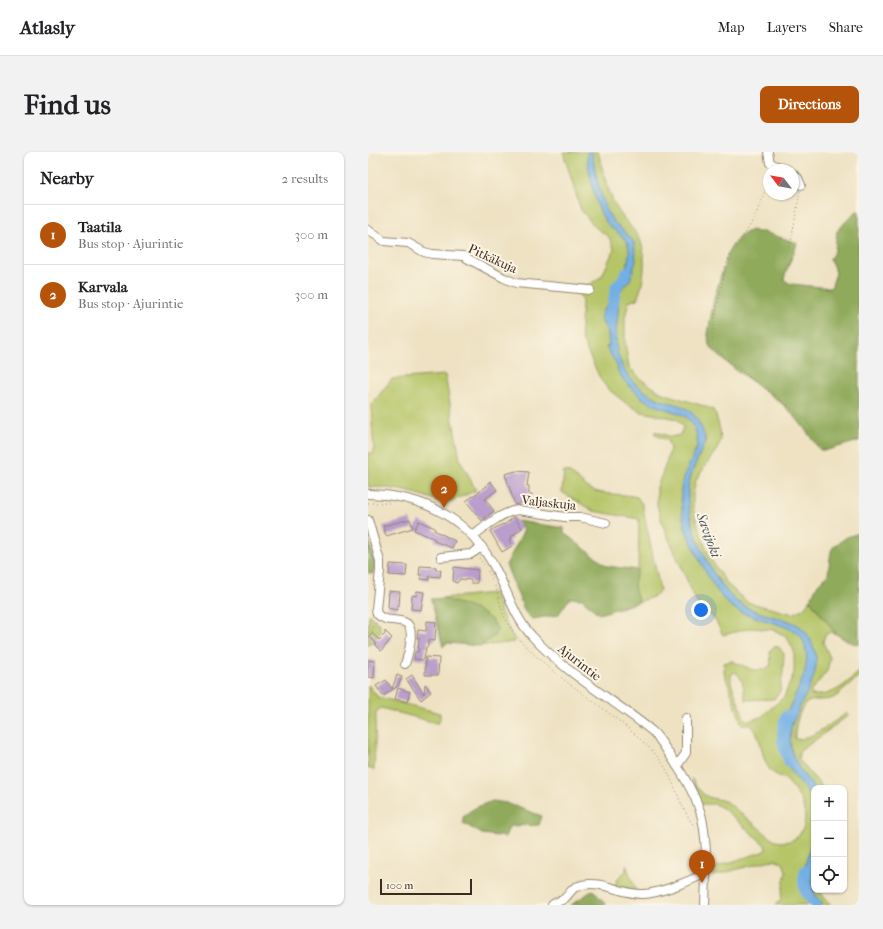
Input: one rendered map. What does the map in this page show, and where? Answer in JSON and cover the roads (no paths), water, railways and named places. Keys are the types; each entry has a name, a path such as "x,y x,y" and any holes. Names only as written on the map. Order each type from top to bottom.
{"street":[{"path":"768,152 770,163 772,164"},
{"path":"799,180 801,185"},
{"name":"Pitkäkuja","path":"368,230 384,241 408,243 424,252 464,256 516,283 590,290"},
{"name":"Ajurintie","path":"368,494 389,495 410,499 429,505 455,521 473,536 496,569 514,610 521,623 530,634 559,662 654,733 677,766 690,789 701,817 706,848 707,872 705,905"},
{"name":"Valjaskuja","path":"473,536 503,516 512,511 518,510 564,517 580,517 606,523"},
{"path":"368,520 380,561 376,609 379,616 385,620 405,622 409,626 411,634 404,664"},
{"path":"441,557 471,554 482,547"},
{"path":"677,766 686,753 686,718"},
{"path":"552,905 556,901 565,898 576,887 582,885 602,885 624,892 644,894 670,888 707,872"}],"water":[{"path":"587,152 592,152 600,189 606,208 614,222 634,242 636,261 630,280 618,293 619,301 616,347 621,363 635,384 649,394 664,401 682,406 691,412 700,423 706,440 692,472 688,492 692,522 705,557 714,574 736,601 753,610 797,625 809,637 814,648 816,668 810,687 791,728 791,749 800,770 812,785 811,798 787,765 782,742 783,726 787,713 803,678 806,666 806,653 803,640 799,634 792,630 740,612 733,608 726,602 712,583 699,559 685,528 681,502 682,484 697,447 696,434 693,424 678,413 659,407 641,397 619,374 617,365 606,347 609,346 608,334 602,322 601,315 616,292 625,271 628,263 629,249 626,240 606,222 602,216 595,198"},
{"path":"811,846 811,893 814,893 824,905 814,905 804,889 803,882 805,866"}],"waterway":[{"name":"Savijoki","path":"612,310 616,287 627,272"},
{"name":"Savijoki","path":"786,716 783,729 783,740 785,751 790,763"},
{"name":"Savijoki","path":"805,871 803,882 805,890 816,905"}],"place":[{"name":"Karvala","path":"444,508"},
{"name":"Taatila","path":"702,883"}]}
